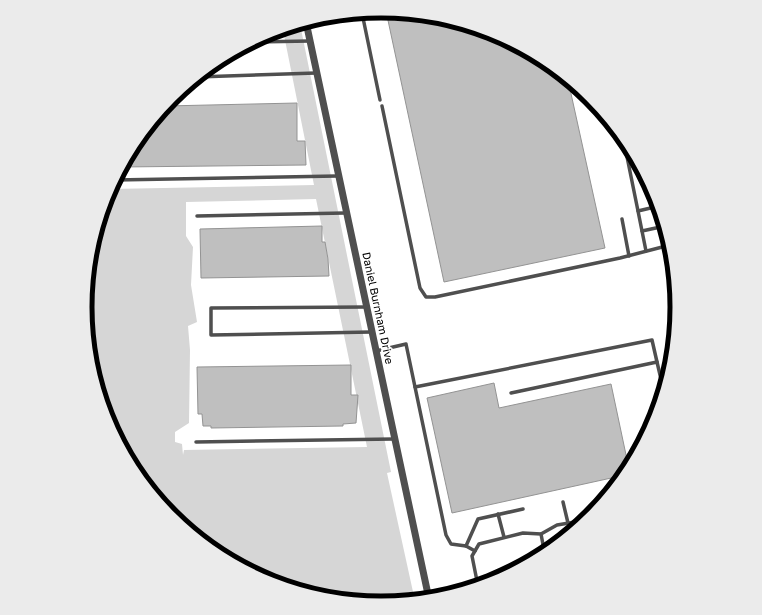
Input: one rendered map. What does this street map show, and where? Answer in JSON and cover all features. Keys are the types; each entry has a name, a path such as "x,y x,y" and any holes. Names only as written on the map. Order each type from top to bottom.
{"street":[{"name":"Daniel Burnham Drive","path":"307,28 337,176 376,351 427,593"}],"lane":[{"path":"363,19 380,100"},
{"path":"266,42 310,41"},
{"path":"207,77 316,73"},
{"path":"382,106 420,288 426,297 435,297 629,256 664,246"},
{"path":"626,154 646,251"},
{"path":"121,180 337,176"},
{"path":"638,211 652,208"},
{"path":"197,216 345,213"},
{"path":"622,219 629,256"},
{"path":"642,231 659,227"},
{"path":"366,307 211,308 211,335 371,332"},
{"path":"415,387 652,340 661,381"},
{"path":"376,351 406,344 446,535 451,544 466,546 475,552"},
{"path":"511,393 657,362"},
{"path":"196,442 394,439"},
{"path":"563,502 568,523"},
{"path":"466,546 478,519 523,509"},
{"path":"498,514 504,537"},
{"path":"477,581 472,556 480,544 523,533 541,534 557,525 575,522"},
{"path":"541,534 544,547"}],"shaded area":[{"path":"301,29 391,472 387,473 414,595 381,597 343,595 306,587 270,575 220,548 190,525 151,484 121,436 101,382 92,326 92,289 101,233 117,189 314,185 284,35","holes":["316,199 367,447 184,450 183,455 182,444 175,442 175,432 189,423 190,350 188,326 197,322 191,285 193,247 186,236 186,202"]}],"building":[{"path":"388,18 419,20 474,33 526,57 570,88 605,248 444,282"},
{"path":"297,103 297,141 305,141 306,165 128,167 151,131 173,106"},
{"path":"322,226 322,242 325,242 329,276 201,278 200,229"},
{"path":"351,365 351,395 358,395 356,423 343,424 343,426 211,428 211,426 203,426 202,414 198,414 197,367"},
{"path":"494,383 499,408 611,384 627,460 616,477 452,513 427,398"}]}
